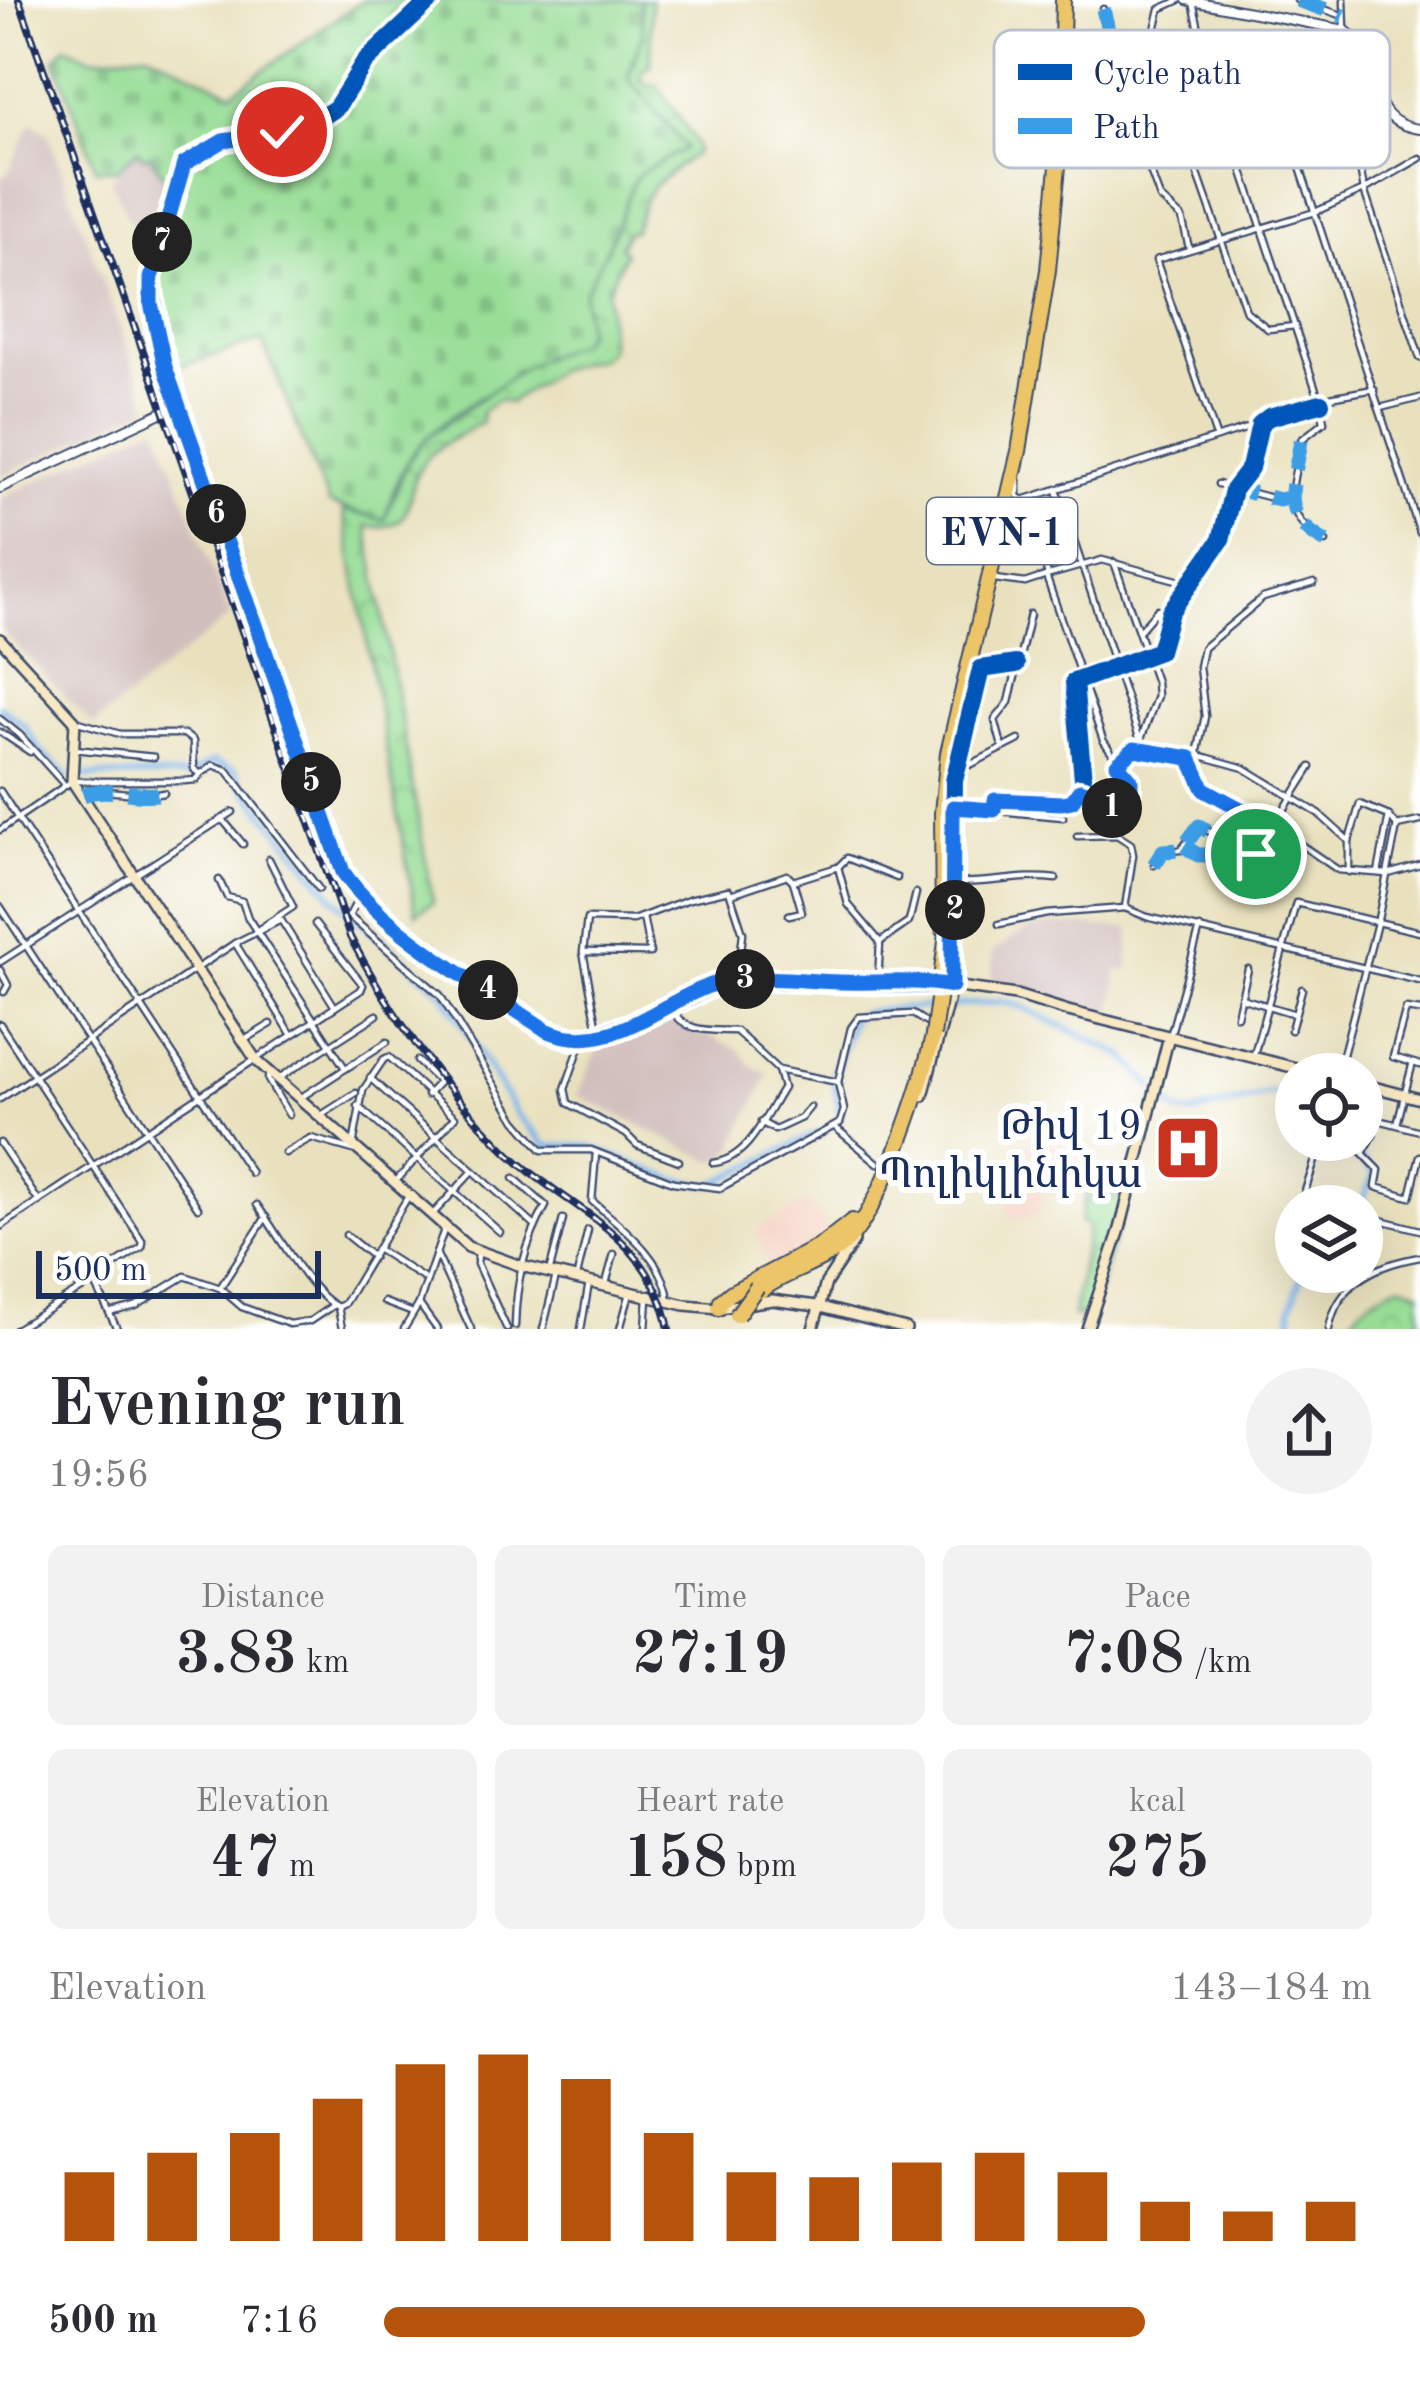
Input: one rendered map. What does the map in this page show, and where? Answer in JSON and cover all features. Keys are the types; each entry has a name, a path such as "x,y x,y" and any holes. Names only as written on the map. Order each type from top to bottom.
{"highway":[{"name":"EVN-1","path":"945,928 942,813 946,766 1019,451 1048,270 1057,168"},
{"name":"EVN-1","path":"889,1164 924,1076 935,1033 953,768 1038,375 1060,168"},
{"path":"719,1308 728,1294 746,1282 838,1241 889,1164"},
{"path":"763,1292 862,1220 889,1164"},
{"path":"738,1322 763,1292 823,1251 852,1221"}],"main road":[{"path":"0,639 75,721 68,783 82,796 256,1060 478,1253 669,1302 719,1308 763,1292 902,1329"},
{"path":"935,1033 946,1015 952,986 1016,994 1275,1063"},
{"path":"1089,1329 1130,1197 1171,1035"},
{"path":"1383,1089 1420,1099"},
{"name":"EVN-1","path":"813,1329 815,1306 831,1273 867,1223 889,1164"}],"street":[{"path":"430,0 365,62 336,108 285,132 223,141 184,164 151,278 157,334 178,405 333,847 358,898 563,1038 599,1035 737,979 952,986 953,768 981,670 1016,664"},
{"path":"1297,0 1344,16"},
{"path":"1153,30 1160,9 1187,1 1345,30 1344,0"},
{"path":"1187,1 1196,30"},
{"path":"1103,10 1106,30"},
{"path":"1390,117 1420,129"},
{"path":"1216,436 1156,260 1315,212 1420,158"},
{"path":"1150,168 1160,198 1182,218 1189,248"},
{"path":"1197,168 1246,311 1268,329 1295,326"},
{"path":"1243,168 1324,422 1301,440 1289,498 1304,527 1326,542"},
{"path":"1300,168 1420,533"},
{"path":"1361,168 1420,358"},
{"path":"1009,521 1024,500 1320,401 1374,388"},
{"path":"1380,408 1420,398"},
{"path":"0,488 178,405"},
{"path":"1114,834 1111,809 1084,790 1074,682 1159,651 1170,612 1221,540 1234,489 1252,463 1260,424"},
{"path":"1018,480 1018,496 1024,500 1103,740 1131,780 1131,790 1111,809"},
{"path":"1218,484 1289,498"},
{"path":"1057,490 1144,752"},
{"path":"995,580 1025,584 1102,560 1188,584"},
{"path":"1114,562 1157,696 1140,742"},
{"path":"1314,584 1263,598 1204,648 1198,667 1205,716 1194,756 1204,789 1272,826 1325,864 1349,872 1388,874 1420,865"},
{"path":"1139,631 1158,609 1170,612"},
{"path":"1002,746 995,720 1009,703 1030,614"},
{"path":"963,742 964,710"},
{"path":"0,719 20,734 34,755"},
{"path":"0,830 68,783 196,780 193,741 184,734 120,734 75,721"},
{"path":"0,732 68,783"},
{"path":"953,768 1019,740"},
{"path":"74,749 154,757"},
{"path":"1117,764 1134,749 1244,768 1317,813 1349,841"},
{"path":"199,773 213,765 227,770 319,889"},
{"path":"1256,854 1311,767"},
{"path":"994,810 995,800 1062,803 1084,790"},
{"path":"0,791 251,1173"},
{"path":"82,796 91,791 148,797 164,793"},
{"path":"1343,1053 1397,826 1389,816 1360,804 1349,841 1349,872"},
{"path":"953,807 1063,817"},
{"path":"4,992 8,985 0,966 233,812"},
{"path":"1378,873 1389,816"},
{"path":"222,819 242,844"},
{"path":"1397,826 1420,820"},
{"path":"1154,865 1163,851 1179,852 1199,826 1279,869 1277,881"},
{"path":"1077,836 1114,834 1134,848 1125,908"},
{"path":"1184,846 1208,858 1215,855"},
{"path":"793,881 838,867 847,858 897,878"},
{"path":"257,932 294,905 269,859"},
{"path":"838,867 848,904 880,942 878,983"},
{"path":"954,882 979,884 1026,875 1056,879"},
{"path":"731,894 790,876 802,912 789,915"},
{"path":"219,880 227,897 242,901 345,1068"},
{"path":"599,1035 583,952 587,919 633,920 729,890 743,933 737,979"},
{"path":"880,942 909,922 916,893"},
{"path":"358,898 349,916 440,995 537,1148 596,1153 673,1182 720,1188 835,1128 844,1109 835,1082 851,1028 859,1017 919,1015 935,1033"},
{"path":"1253,1058 1296,903 1420,932"},
{"path":"0,906 198,1208"},
{"path":"999,924 1047,914 1125,908 1420,981"},
{"path":"583,952 650,953 643,916"},
{"path":"0,1099 235,943 284,921 335,1007"},
{"path":"0,1228 363,985 315,925"},
{"path":"1171,1035 1199,928"},
{"path":"235,943 292,1035"},
{"path":"1237,1016 1248,970"},
{"path":"1291,1030 1302,989"},
{"path":"1241,998 1295,1014"},
{"path":"670,1008 681,1022 709,1034 736,1031 778,1070 835,1082"},
{"path":"1397,1124 1416,1064 1394,1057 1406,1009 1420,1011"},
{"path":"289,1115 268,1080 377,1015"},
{"path":"0,1024 143,1245 16,1329"},
{"path":"243,1041 271,1024"},
{"path":"583,1038 565,1089 568,1103 638,1145 679,1161"},
{"path":"300,1098 387,1042"},
{"path":"285,1153 311,1138 356,1148 358,1106 370,1078 389,1058 454,1117 395,1182"},
{"path":"417,1060 439,1082 427,1095"},
{"path":"713,1163 727,1162 743,1151 782,1088 778,1070"},
{"path":"370,1078 534,1225"},
{"path":"320,1117 356,1093"},
{"path":"358,1106 500,1232"},
{"path":"761,1122 775,1130 801,1118 810,1106"},
{"path":"1383,1121 1420,1131"},
{"path":"835,1128 889,1164"},
{"path":"0,1144 39,1202"},
{"path":"596,1153 592,1201 645,1251 663,1277 669,1302"},
{"path":"1371,1161 1379,1170 1376,1187 1410,1197 1420,1156"},
{"path":"432,1215 473,1172"},
{"path":"511,1328 521,1266 545,1205 514,1178"},
{"path":"112,1312 136,1306 185,1276 220,1288 242,1307 289,1324 310,1322 335,1307 373,1257 409,1195"},
{"path":"257,1205 290,1256 335,1307 342,1329"},
{"path":"220,1288 266,1217"},
{"path":"543,1329 563,1220"},
{"path":"1383,1221 1420,1231"},
{"path":"404,1329 446,1227"},
{"path":"576,1280 588,1230"},
{"path":"346,1235 373,1257"},
{"path":"377,1249 425,1279"},
{"path":"436,1252 471,1329"},
{"path":"478,1253 477,1264 511,1328"},
{"path":"605,1287 614,1254"},
{"path":"1329,1329 1339,1299 1356,1282 1390,1262 1420,1257"},
{"path":"94,1280 117,1329"},
{"path":"581,1329 589,1283"},
{"path":"620,1329 630,1293"},
{"path":"646,1329 648,1297"},
{"path":"384,1302 413,1313"},
{"path":"418,1304 437,1329"}],"shaded area":[{"path":"31,123 47,132 149,406 0,477 0,178 8,173"},
{"path":"138,149 149,155 170,186 166,199 145,214 153,225 148,238 132,228 111,181"},
{"path":"157,425 230,616 93,725 0,629 0,498"},
{"path":"1055,924 1130,928 1129,970 1117,970 1113,1012 992,981 992,953 1028,928"},
{"path":"669,1018 737,1049 753,1067 769,1073 732,1150 722,1159 713,1161 577,1095 598,1049"},
{"path":"1015,1140 1049,1140 1076,1154 1076,1184 1044,1196 1030,1218 1008,1218 1009,1157 1014,1156"},
{"path":"808,1201 832,1234 769,1269 755,1230"}],"green space":[{"path":"363,0 640,0 643,32 628,78 687,149 634,181 584,293 587,332 579,342 487,393 441,425 409,459 384,521 329,504 262,340 171,369 155,293 178,199 150,155 143,157 138,150 117,169 96,169 55,59 66,46 91,58 148,52 232,92"},
{"path":"640,0 651,0 651,65 643,70 641,79 657,85 695,141 697,152 655,185 634,231 627,232 620,247 625,252 607,291 610,350 600,358 559,369 509,403 498,400 481,412 482,422 424,462 397,523 367,526 433,902 416,914 343,510 384,520 409,460 427,437 526,366 579,342 586,332 584,293 634,181 686,148 628,78 643,32"},
{"path":"1086,1193 1128,1200 1089,1316 1073,1316 1088,1226 1080,1223"},
{"path":"1400,1284 1420,1290 1420,1322 1412,1329 1350,1329 1362,1306"}],"waterway":[{"path":"0,707 24,725 42,753 67,775"},
{"path":"77,776 188,776 212,762 237,771 243,787 334,898 444,994 516,1113 547,1146 588,1146 674,1179 712,1185 819,1132"},
{"path":"840,1119 834,1076 853,1017 871,1011 1002,1002 1020,1006 1123,1055 1153,1087"},
{"path":"1166,1102 1178,1112 1191,1114 1275,1094"},
{"path":"1363,1161 1374,1174 1369,1185"},
{"path":"1292,1329 1296,1293"}],"railway":[{"path":"19,0 350,937 418,1046 478,1122 525,1167 601,1223 643,1266 659,1294 669,1329"}],"marked path":[{"path":"1297,0 1344,16"},
{"path":"1103,9 1108,30"},
{"path":"1301,440 1294,509 1310,531 1326,542"},
{"path":"1225,486 1279,500 1289,498"},
{"path":"83,795 164,793"},
{"path":"1154,865 1163,851 1181,850 1199,826 1278,868 1278,881"},
{"path":"1184,846 1198,855 1215,855"}],"cycle path":[{"path":"431,0 365,62 336,108 311,124 223,141 184,164 151,278 157,334 178,405 343,872 361,895 437,958 546,1030 572,1039 629,1025 719,983 738,979 952,986 954,781 981,669 1016,664"},
{"path":"1084,790 1074,682 1159,651 1170,612 1221,540 1233,490 1250,468 1260,424 1269,417 1321,403"}],"place":[{"name":"Թիվ 19 Պոլիկլինիկա","path":"1188,1148"}],"route":[{"path":"282,132 223,141 184,164 151,278 151,303 165,367 343,872 360,895 400,929 546,1030 572,1039 629,1025 694,993 737,979 952,986 953,807 994,810 995,800 1018,799 1062,803 1087,790 1111,809 1131,790 1131,780 1117,764 1134,749 1190,758 1204,789 1272,826 1256,854"}]}
